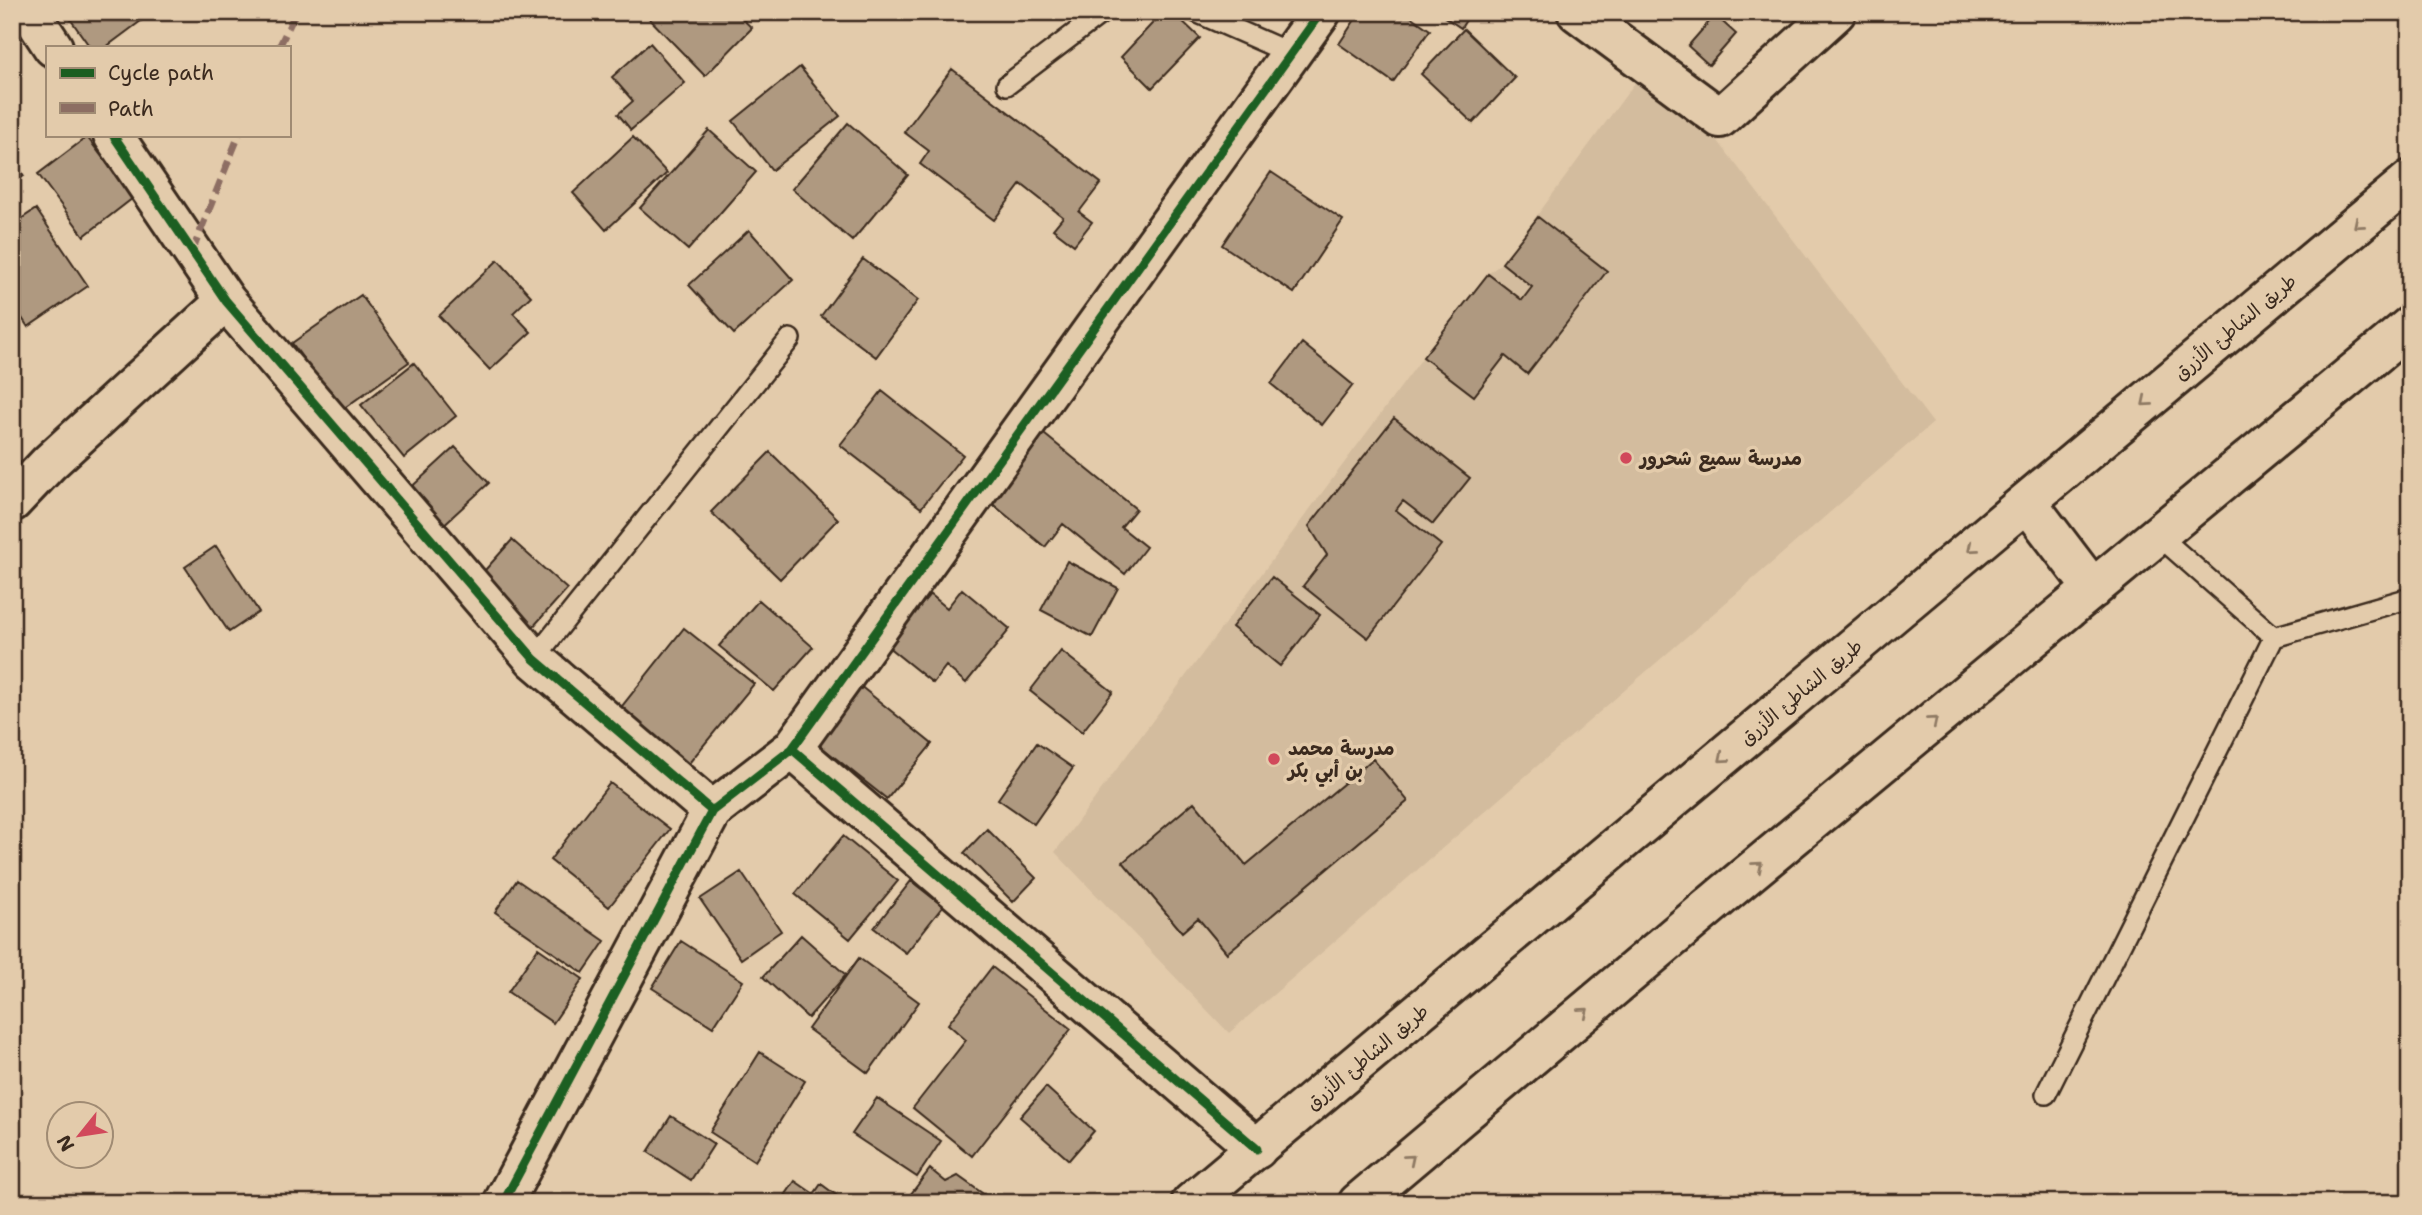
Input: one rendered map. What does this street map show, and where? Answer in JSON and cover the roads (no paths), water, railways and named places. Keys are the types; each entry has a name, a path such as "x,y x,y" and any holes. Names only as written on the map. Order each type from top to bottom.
{"street":[{"path":"30,12 52,46"},
{"path":"503,1203 712,811 792,749 1294,55 1321,12"},
{"path":"1577,12 1720,118 1836,12"},
{"path":"114,136 226,301 534,659 712,811"},
{"name":"طريق الشاطئ الأزرق","path":"1191,1203 2410,180"},
{"path":"12,502 49,463 226,301"},
{"path":"1358,1203 2410,326"},
{"path":"2027,502 2093,589"},
{"path":"792,749 1257,1149"}],"lane":[{"path":"1007,85 1103,12"},
{"path":"1196,12 1294,55"},
{"path":"534,659 790,339"},
{"path":"2158,535 2274,637"},
{"path":"2046,1094 2274,637 2410,598"}],"place":[{"name":"مدرسة سميع شحرور","path":"1626,458"},
{"name":"مدرسة محمد بن أبي بكر","path":"1274,759"}]}
